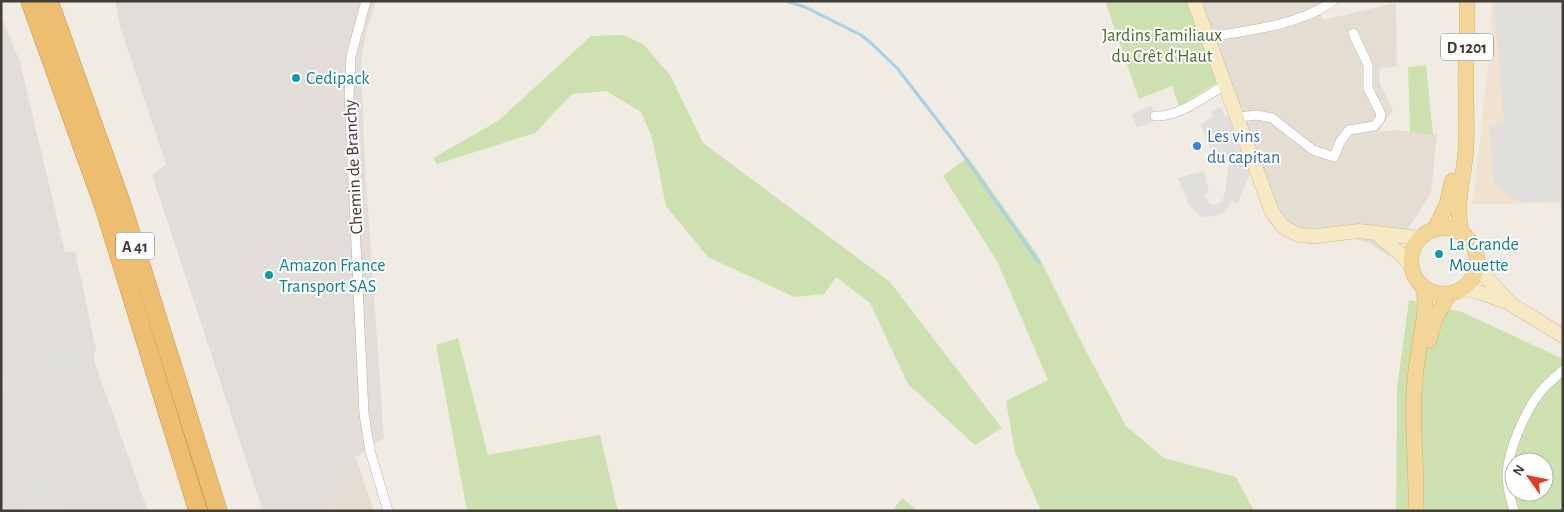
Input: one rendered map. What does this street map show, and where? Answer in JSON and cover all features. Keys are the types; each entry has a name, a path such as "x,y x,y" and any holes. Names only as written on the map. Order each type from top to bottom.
{"highway":[{"name":"A 41","path":"30,1 104,207 198,511"},
{"name":"A 41","path":"49,1 122,205 218,511"}],"main road":[{"name":"D 1201","path":"1466,93 1467,1"},
{"path":"1435,229 1442,215 1450,190 1466,93"},
{"path":"1461,232 1458,200 1466,151 1466,93"},
{"path":"1416,475 1422,449 1426,354 1435,319 1455,291 1472,279 1476,266 1475,251 1472,244 1461,232 1450,228 1435,229 1420,238 1414,246 1411,266 1415,278 1423,287 1435,293 1455,291"},
{"path":"1416,511 1416,475 1413,449 1414,394 1426,298 1423,287"}],"street":[{"name":"Chemin de Branchy","path":"366,1 351,56 349,96 364,414 370,451 388,511"},
{"path":"1194,1 1272,212 1283,227 1299,235 1317,236 1359,231 1420,238"},
{"path":"1208,37 1256,30 1319,11 1333,1"},
{"path":"1238,118 1257,115 1272,118 1313,150 1334,157 1340,142 1349,130 1374,126 1380,119 1380,114 1368,88 1368,65 1354,33"},
{"path":"1155,116 1161,117 1183,109 1226,84"},
{"path":"1377,234 1404,257 1411,266"},
{"path":"1476,266 1512,305"},
{"path":"1455,291 1478,292 1512,305 1563,336"},
{"path":"1514,511 1508,491 1507,472 1513,447 1527,412 1539,393 1563,370"}],"shaded area":[{"path":"115,1 376,1 366,32 361,63 365,166 384,438 356,457 329,511 263,511 152,175 166,165 121,30"},
{"path":"1188,1 1342,1 1321,14 1322,20 1396,3 1397,66 1379,69 1380,84 1393,110 1378,132 1396,130 1437,135 1431,193 1390,257 1369,243 1356,239 1338,239 1310,245 1286,236 1274,225"},
{"path":"1490,1 1563,1 1563,203 1473,204 1492,29"},
{"path":"1494,1 1563,1 1563,199 1520,203 1494,185 1489,127 1504,124"},
{"path":"1,16 20,62 65,252 75,251 96,349 94,361 148,511 1,511"},
{"path":"1151,106 1157,120 1137,128 1132,114"},
{"path":"1221,107 1225,116 1232,113 1251,170 1238,203 1231,202 1230,206 1221,215 1204,217 1197,214 1188,203 1178,178 1204,171 1209,193 1204,194 1209,203 1212,205 1220,203 1224,197 1229,162 1225,152 1214,158 1200,124 1213,117 1211,111"},
{"path":"75,339 78,345 89,340 93,349 87,352 90,359 8,397 1,381 29,368 26,361"},
{"path":"356,457 374,511 329,511"},
{"path":"46,471 65,511 29,511 20,490 33,484 31,478"}],"green space":[{"name":"Jardins Familiaux du Crêt d'Haut","path":"1105,1 1189,1 1218,82 1179,106 1172,86 1139,99"},
{"path":"623,35 643,44 670,75 703,143 890,282 1002,428 975,445 908,384 870,303 836,277 824,294 794,297 708,257 666,206 652,137 641,112 606,91 572,94 535,133 437,164 433,158 498,121 591,36"},
{"path":"1426,65 1433,135 1410,132 1408,67"},
{"path":"968,157 1039,257 1126,426 1164,458 1236,477 1254,511 1041,511 1015,452 1006,401 1048,380 997,261 943,176"},
{"path":"1409,300 1462,312 1563,359 1563,511 1396,511 1397,388"},
{"path":"458,338 488,455 600,435 618,511 467,511 436,345"},
{"path":"902,498 918,511 892,511"}],"waterway":[{"path":"786,1 805,7 861,35 897,68 955,143 1039,263"}],"place":[{"name":"Cedipack","path":"296,78"},
{"name":"Les vins du capitan","path":"1197,146"},
{"name":"La Grande Mouette","path":"1439,254"},
{"name":"Amazon France Transport SAS","path":"269,275"}]}
